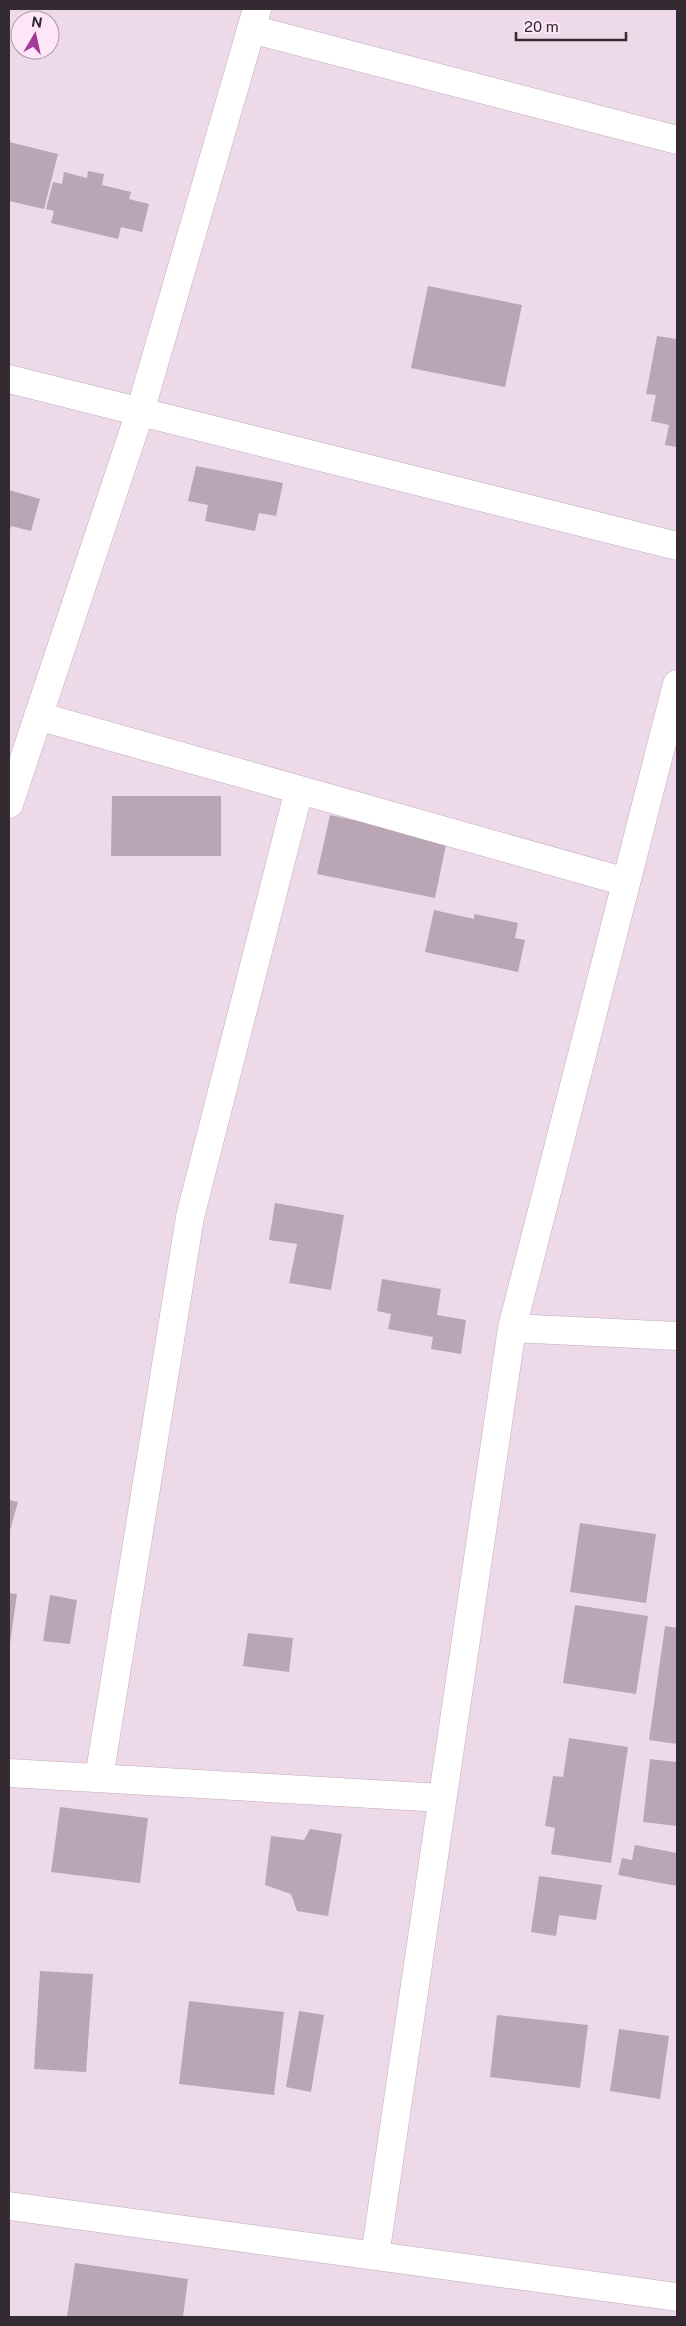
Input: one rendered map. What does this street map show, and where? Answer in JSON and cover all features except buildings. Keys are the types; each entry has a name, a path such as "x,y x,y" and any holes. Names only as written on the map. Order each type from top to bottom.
{"street":[{"path":"9,804 140,412 254,19 677,140"},
{"path":"9,379 677,546"},
{"path":"375,2256 512,1328 677,684"},
{"path":"38,716 626,882"},
{"path":"99,1778 190,1217 299,790"},
{"path":"512,1328 677,1336"},
{"path":"9,1773 442,1798"},
{"path":"9,2206 677,2296"}]}
